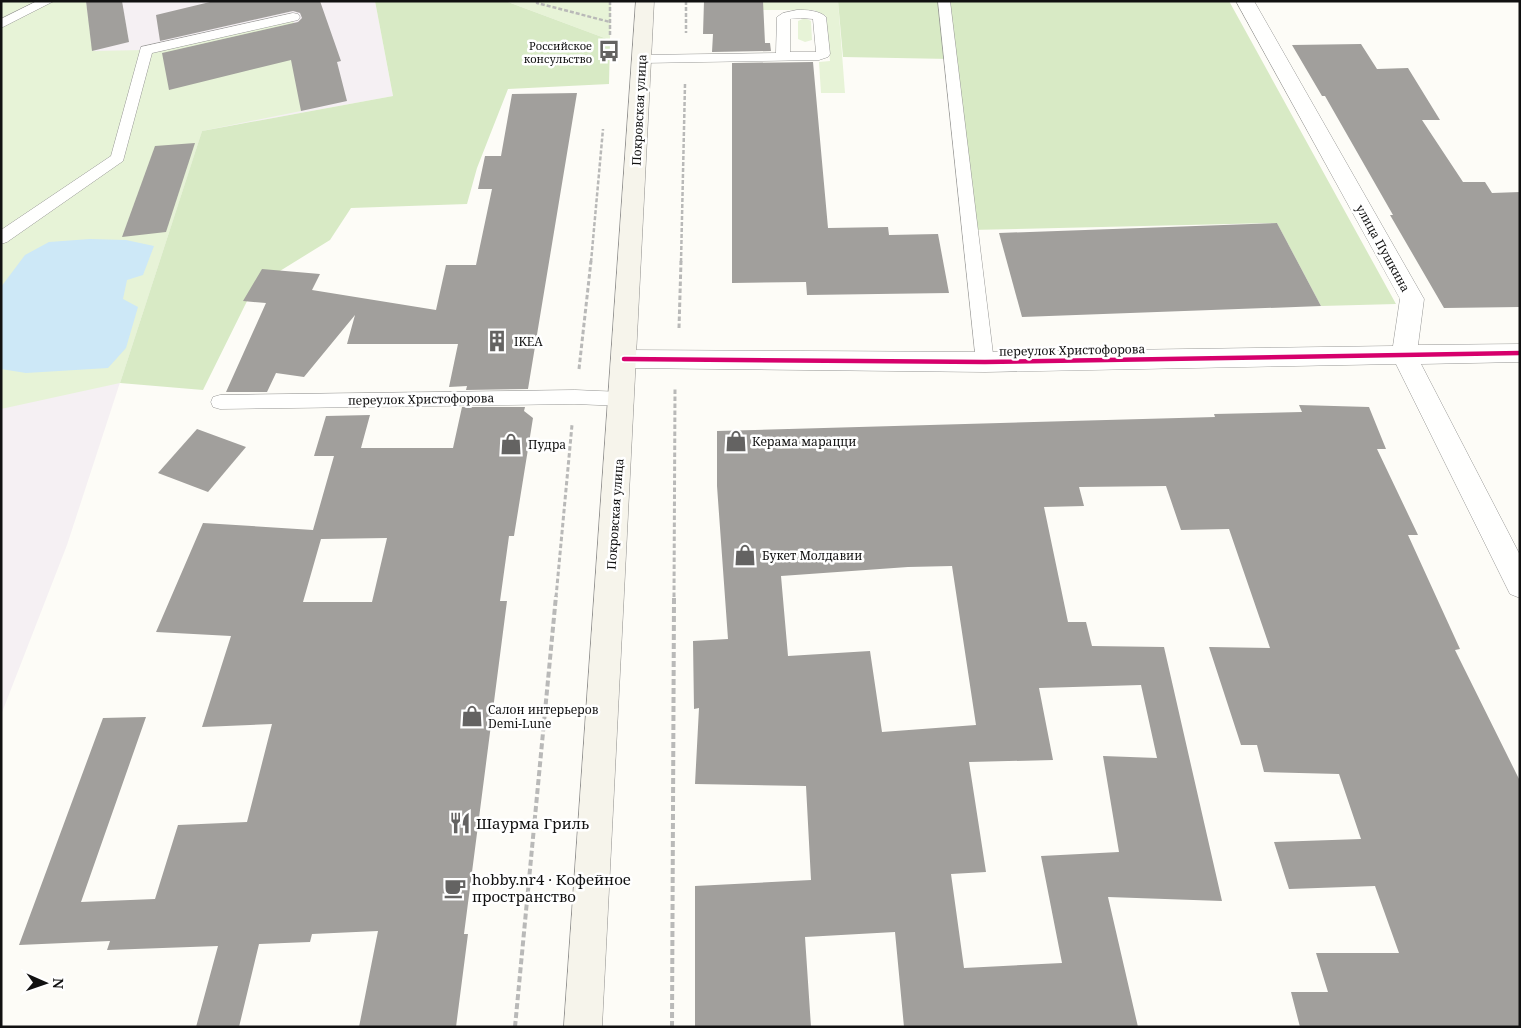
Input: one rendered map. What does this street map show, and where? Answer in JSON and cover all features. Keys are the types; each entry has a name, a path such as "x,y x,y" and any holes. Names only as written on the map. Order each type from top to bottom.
{"main road":[{"name":"Покровская улица","path":"583,1027 646,1"}],"street":[{"name":"улица Пушкина","path":"1245,1 1412,299 1404,355"},
{"name":"переулок Христофорова","path":"624,360 985,362 1520,353"},
{"path":"1404,355 1520,586"}],"lane":[{"path":"1,24 48,1"},
{"path":"1,238 118,158 146,50 294,22 290,1"},
{"path":"944,1 985,362"},
{"path":"642,59 783,57"},
{"name":"переулок Христофорова","path":"220,402 622,399"}],"path":[{"path":"531,1 610,22"},
{"path":"610,1 610,40"},
{"path":"672,1027 674,398 681,306 686,1"},
{"path":"515,1027 575,398 587,309 603,128"}],"shaded area":[{"path":"1,1 375,1 393,96 202,131 67,545 1,715"}],"green space":[{"path":"1,1 86,1 93,51 146,50 293,17 301,111 202,131 120,383 1,409"},
{"path":"375,1 505,1 610,40 609,84 508,89 477,168 467,204 351,208 330,240 254,287 203,390 120,383 202,131 393,96"},
{"path":"505,1 611,1 610,40"},
{"path":"763,1 838,1 845,93 821,93 819,62 830,61 826,16 814,10 763,10"},
{"path":"838,1 1229,1 1396,304 1321,306 1277,223 970,230 950,59 843,57"},
{"path":"805,18 811,21 812,40 805,42 798,39 798,21"}],"water":[{"path":"90,239 126,240 154,246 143,275 127,280 123,299 138,307 126,348 108,368 26,373 1,369 1,287 25,255 49,242"}],"building":[{"path":"86,1 122,1 129,42 92,51"},
{"path":"214,1 320,1 341,61 337,62 347,101 301,111 291,60 169,90 162,53 298,22 302,18 300,13 293,11 160,41 156,15"},
{"path":"704,1 763,1 765,43 770,43 771,51 712,52 713,34 703,34"},
{"path":"1361,44 1377,69 1408,68 1440,120 1422,120 1463,182 1485,182 1492,193 1520,192 1520,307 1444,308 1390,215 1393,215 1325,96 1322,96 1292,45"},
{"path":"813,62 828,228 888,227 889,235 938,234 949,293 807,295 806,282 732,283 732,63"},
{"path":"577,93 528,389 466,390 467,386 449,387 458,344 347,344 355,315 304,377 276,373 267,392 226,392 266,303 243,301 262,269 320,274 312,290 436,310 446,265 476,265 492,189 478,189 485,156 501,156 512,94"},
{"path":"195,143 166,232 122,237 155,146"},
{"path":"1277,223 1321,306 1022,317 999,233"},
{"path":"1299,405 1369,407 1386,449 1377,449 1418,535 1408,535 1460,649 1455,650 1520,781 1520,1027 1300,1027 1291,992 1328,992 1316,953 1399,953 1375,886 1289,889 1274,842 1361,839 1339,774 1264,772 1257,745 1241,745 1209,647 1270,648 1229,529 1181,530 1166,486 1079,487 1084,506 1044,507 1068,622 1086,622 1092,646 1164,647 1222,901 1108,897 1138,1027 904,1027 895,932 805,937 811,1027 695,1027 695,886 811,880 806,786 695,784 699,708 694,709 693,641 728,639 717,486 717,431 1215,417 1214,414 1302,412","holes":["952,566 976,725 882,732 870,651 788,656 781,576 908,567","1141,685 1157,758 1103,756 1119,852 1041,856 1062,963 964,968 951,874 986,872 969,762 1053,760 1039,688"]},
{"path":"462,407 525,407 524,411 533,418 514,536 509,536 500,601 507,601 464,934 468,934 456,1027 359,1027 378,931 312,934 310,942 259,944 239,1027 196,1027 218,946 107,950 110,941 19,945 103,718 146,717 81,902 155,899 178,825 247,822 272,724 202,727 231,636 156,632 203,523 313,530 334,456 314,456 326,416 370,415 361,448 453,448","holes":["387,538 372,602 303,602 321,539"]},
{"path":"197,429 246,447 208,492 158,473"}],"cycle path":[{"path":"624,359 985,362 1520,353"}],"place":[{"name":"Российское консульство","path":"609,51"},
{"name":"IKEA","path":"497,341"},
{"name":"Керама марацци","path":"736,441"},
{"name":"Пудра","path":"511,444"},
{"name":"Букет Молдавии","path":"745,555"},
{"name":"Салон интерьеров Demi-Lune","path":"472,716"},
{"name":"Шаурма Гриль","path":"460,823"},
{"name":"hobby.nr4 · Кофейное пространство","path":"455,888"}]}
